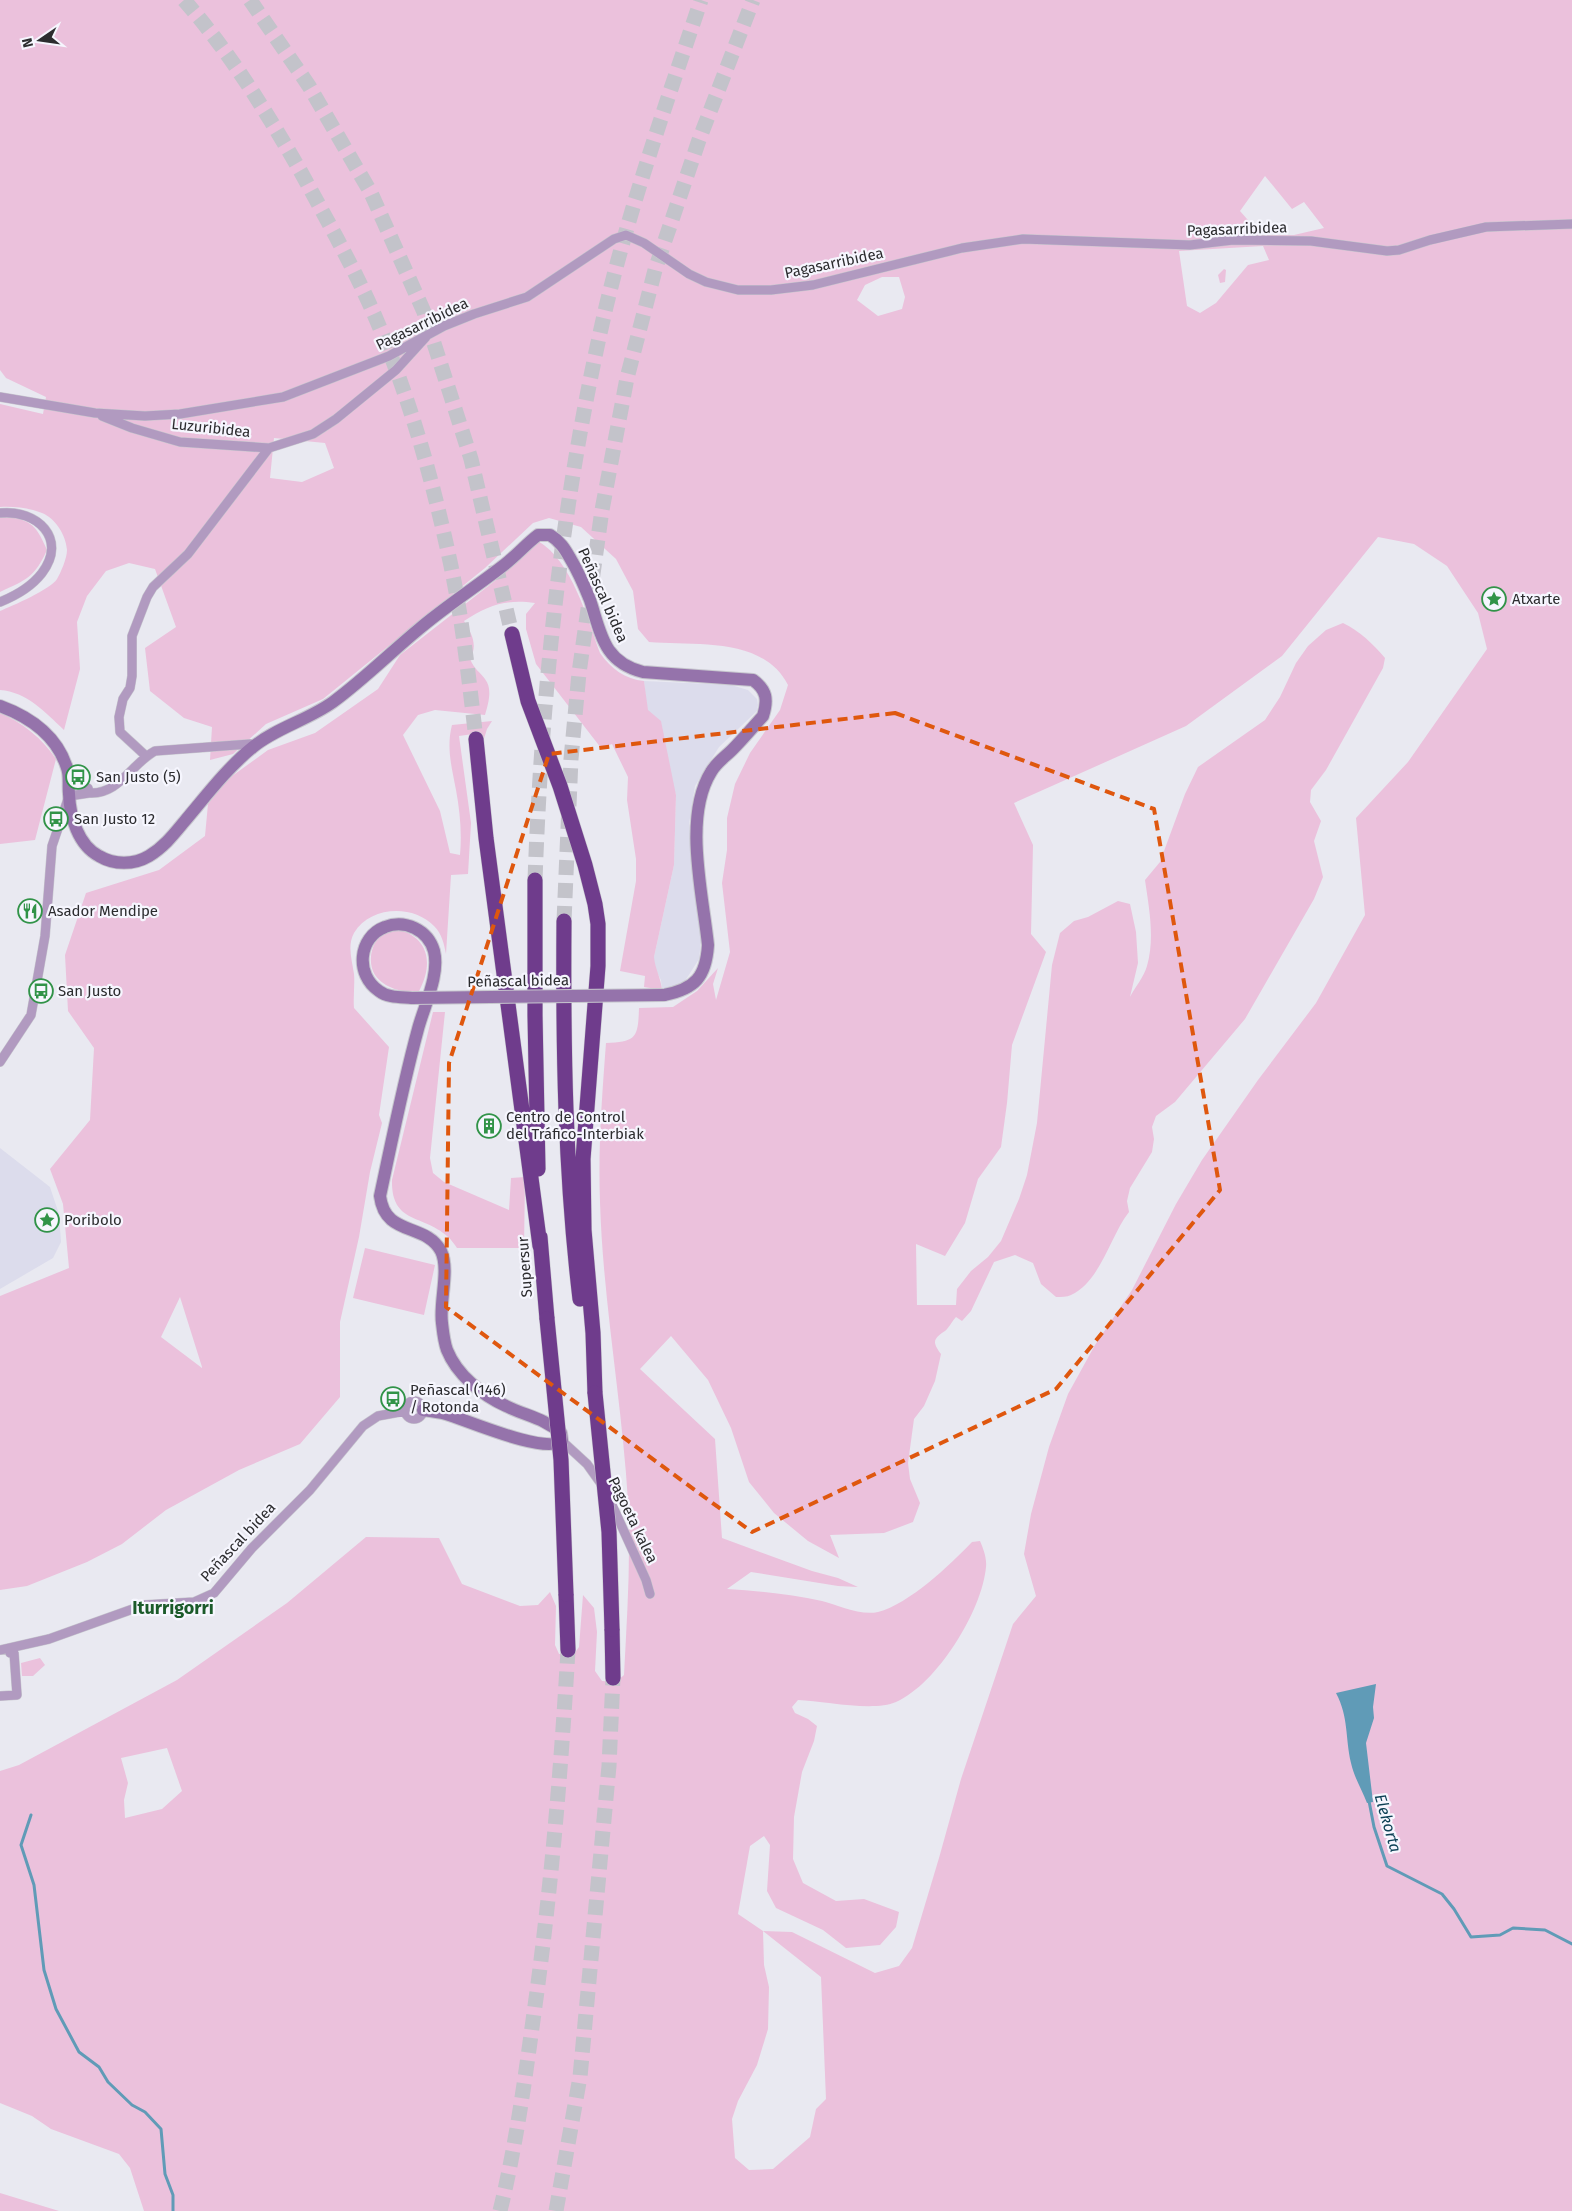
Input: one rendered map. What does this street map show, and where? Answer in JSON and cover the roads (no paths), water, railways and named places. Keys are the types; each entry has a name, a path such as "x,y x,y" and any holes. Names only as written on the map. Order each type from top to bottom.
{"highway":[{"path":"512,634 528,701 560,786 596,904 599,942 583,1159 584,1230 589,1333 609,1532 613,1678"},
{"path":"476,739 486,838 540,1246"},
{"name":"Supersur","path":"535,880 535,1024 540,1246 561,1460 568,1650"},
{"path":"564,921 563,1017 566,1120 574,1245 589,1333"}],"street":[{"name":"Pagasarribidea","path":"0,397 95,413 164,416 283,397 363,368 428,334 474,314 527,297 614,240 626,235 644,244 672,264 706,282 738,290 771,290 813,285 962,248 1023,239 1190,245 1232,240 1311,241 1387,251 1399,250 1430,240 1486,227 1572,224"},
{"name":"Luzuribidea","path":"95,413 132,428 180,442 269,448 313,434 336,419 396,370 428,334"},
{"name":"Luzuribidea","path":"146,756 120,732 119,717 123,699 130,688 132,676 132,636 138,619 153,587 188,554 250,469 269,448"},
{"path":"0,513 14,511 30,516 46,528 50,542 49,560 41,574 20,592 0,602"},
{"name":"Peñascal bidea","path":"0,706 26,717 51,739 67,768 69,796 75,827 85,844 98,856 112,862 128,863 148,856 166,844 234,763 255,745 314,715 331,704 421,627 506,564 538,535 550,535 563,546 581,577 604,642 617,660 626,666 643,672 754,680 764,690 767,705 763,716 711,772 700,800 697,833 698,859 708,958 699,979 680,992 664,995 412,998 393,997 380,992 371,985 365,975 362,962 364,948 377,930 403,924 422,932 434,951 433,975 416,1037 380,1196 382,1211 393,1222 433,1240 442,1253 444,1265 442,1320 447,1349 457,1369 470,1382 507,1407 550,1423 561,1433 562,1441"},
{"path":"0,1062 31,1014 45,936 52,846 69,796 89,793 99,794 113,787 146,756 155,751 255,745"},
{"path":"68,778 88,788 89,793"},
{"path":"414,1401 419,1402 423,1410 422,1415 413,1419 405,1411 406,1405 414,1401"},
{"path":"423,1410 446,1414 476,1426 544,1444 556,1445 562,1441"},
{"name":"Peñascal bidea","path":"5,1649 49,1639 144,1605 194,1602 214,1593 252,1548 310,1490 363,1426 378,1416 405,1411"},
{"name":"Pagoeta kalea","path":"562,1441 587,1464 601,1483 616,1510 646,1580 650,1594"},
{"path":"0,1696 16,1695 14,1653 10,1653 5,1649"}],"water":[{"path":"1376,1684 1373,1707 1374,1718 1366,1743 1373,1802 1367,1803 1352,1768 1345,1719 1336,1693"}],"waterway":[{"name":"Elekorta","path":"1369,1801 1374,1827 1387,1866 1442,1894 1454,1909 1471,1937 1500,1935 1513,1928 1545,1930 1572,1944"},
{"path":"31,1815 21,1845 34,1885 44,1970 56,2009 79,2052 99,2067 108,2082 132,2105 145,2112 161,2129 165,2174 173,2195 173,2211"}],"tunnel":[{"path":"184,0 232,62 289,151 349,261 387,345 419,438 444,534 459,609 476,739"},
{"path":"250,0 309,86 371,193 424,312 471,459 512,634"},
{"path":"535,880 538,808 549,663 566,520 577,449 606,307 616,268 650,152 701,0"},
{"path":"564,921 571,759 579,673 602,510 627,378 655,270 699,140 753,0"},
{"path":"500,2211 520,2112 546,1922 555,1831 568,1650"},
{"path":"556,2211 580,2077 609,1766 613,1678"}],"place":[{"name":"Atxarte","path":"1494,599"},
{"name":"San Justo (5)","path":"78,777"},
{"name":"San Justo 12","path":"56,819"},
{"name":"Asador Mendipe","path":"30,911"},
{"name":"San Justo","path":"41,991"},
{"name":"Centro de Control del Tráfico-Interbiak","path":"489,1126"},
{"name":"Poribolo","path":"47,1220"},
{"name":"Peñascal (146) / Rotonda","path":"393,1399"}],"district":[{"name":"Iturrigorri","path":"173,1608"}]}
